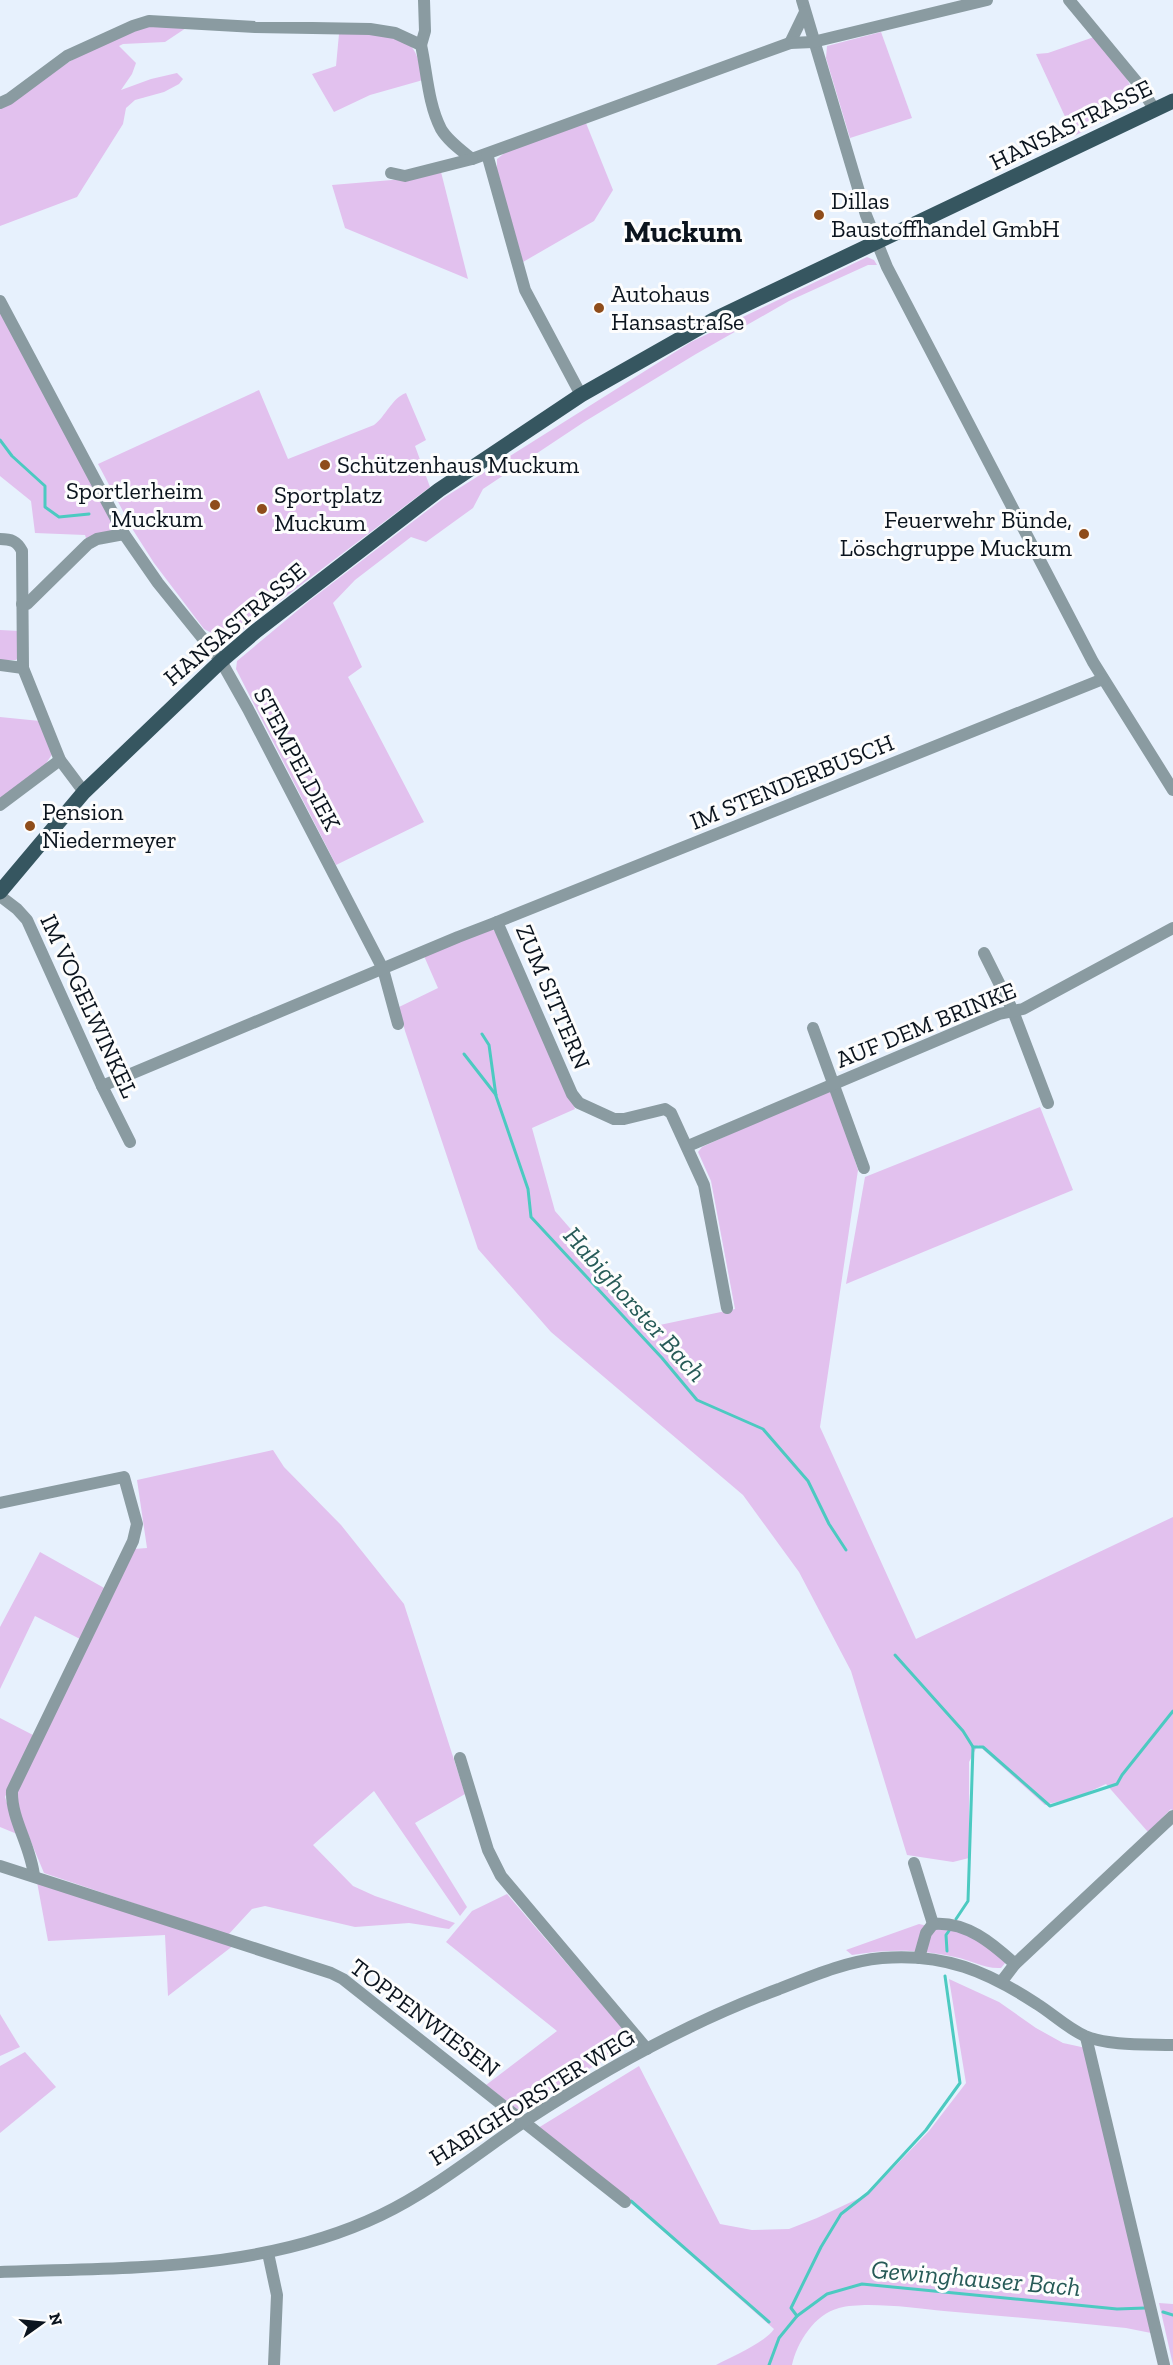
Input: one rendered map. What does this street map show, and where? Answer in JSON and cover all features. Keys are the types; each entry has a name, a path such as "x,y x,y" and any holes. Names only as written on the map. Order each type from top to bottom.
{"main road":[{"name":"HANSASTRASSE","path":"0,894 84,792 221,661 256,631 438,490 581,395 715,319 1173,101"}],"street":[{"path":"423,0 425,31 421,45 434,109 442,130 472,159"},
{"path":"391,173 405,177 472,159 790,43 813,42 987,0"},
{"path":"1068,0 1136,81 1155,110"},
{"path":"803,6 866,215 887,267 1103,679 1173,790"},
{"path":"790,43 803,6"},
{"path":"0,103 9,99 67,56 149,21 255,27 370,29 395,33 421,45"},
{"path":"487,154 525,290 581,395"},
{"name":"STEMPELDIEK","path":"0,301 124,534 158,583 221,661 248,709 383,969 398,1024"},
{"path":"22,604 27,604 88,544 97,539 124,534"},
{"path":"0,539 10,539 18,543 22,551 23,668 60,760 84,792"},
{"path":"0,665 23,668"},
{"name":"IM STENDERBUSCH","path":"498,922 1103,679"},
{"path":"0,805 60,760"},
{"name":"IM VOGELWINKEL","path":"0,894 27,920 102,1086 130,1142"},
{"name":"ZUM SITTERN","path":"102,1086 498,922 572,1094 579,1103 614,1119 624,1119 665,1109 671,1113 704,1185 727,1308"},
{"name":"AUF DEM BRINKE","path":"687,1146 999,1014 1043,999 1173,928"},
{"path":"984,953 1013,1011 1048,1103"},
{"path":"813,1028 864,1168"},
{"path":"0,1503 124,1477 137,1524 133,1541 12,1791 14,1809 32,1858 34,1876"},
{"path":"460,1758 488,1850 501,1876 647,2049"},
{"path":"1002,1981 1015,1964 1173,1816"},
{"path":"914,1863 933,1924"},
{"name":"TOPPENWIESEN","path":"0,1866 343,1979 624,2202"},
{"path":"933,1924 955,1924 986,1939 1015,1964"},
{"path":"919,1958 926,1933 933,1924"},
{"name":"HABIGHORSTER WEG","path":"0,2272 202,2264 268,2253 337,2234 420,2194 572,2091 647,2049 722,2012 814,1976 868,1960 907,1957 973,1968 1002,1981 1086,2037 1173,2045"},
{"path":"1086,2037 1164,2365"},
{"path":"268,2253 277,2295 274,2365"}],"shaded area":[{"path":"149,25 189,26 165,42 119,46 136,63 132,74 121,90 151,79 177,73 183,79 179,84 164,92 135,100 126,108 123,124 77,197 0,226 0,108 78,56"},
{"path":"370,32 394,37 409,44 417,57 423,80 370,95 334,112 312,74 336,66 339,34"},
{"path":"881,32 912,118 850,138 826,58 827,46"},
{"path":"1094,37 1126,77 1139,103 1074,136 1036,54 1048,53"},
{"path":"586,123 613,190 594,221 523,262 497,171 497,159 507,151"},
{"path":"441,172 468,279 345,228 332,185 392,180"},
{"path":"867,257 874,260 877,265 868,265 789,301 584,422 483,489 473,508 426,542 411,537 355,580 333,603 362,667 348,677 424,822 336,865 236,669 237,661 309,601 445,497 691,342"},
{"path":"0,311 115,527 111,532 87,541 85,535 35,533 31,501 0,476"},
{"name":"Sportplatz Muckum","path":"259,390 288,459 374,425 401,395 406,393 426,440 415,446 430,487 227,641 204,629 154,563 133,530 98,464"},
{"path":"0,630 20,631 19,656 16,660 0,660"},
{"path":"0,717 40,721 53,753 45,765 0,800"},
{"path":"492,928 503,942 575,1109 532,1128 555,1211 655,1326 735,1309 711,1181 698,1152 702,1147 831,1088 858,1170 820,1427 916,1639 1173,1517 1173,1811 1171,1809 1148,1832 1106,1784 1080,1796 1045,1805 978,1745 969,1762 969,1858 953,1862 907,1855 851,1671 799,1572 743,1495 551,1332 478,1249 399,1007 438,988 424,956"},
{"path":"1040,1107 1073,1190 846,1284 865,1177"},
{"path":"273,1450 284,1467 341,1525 404,1604 465,1794 415,1823 467,1907 460,1916 374,1791 313,1845 353,1886 375,1896 455,1923 449,1929 409,1923 355,1927 265,1906 252,1909 228,1935 44,1873 17,1808 15,1795 134,1549 147,1548 137,1480"},
{"path":"40,1552 106,1589 80,1639 35,1616 0,1689 0,1627"},
{"path":"0,1718 33,1735 5,1797 17,1834 0,1827"},
{"path":"37,1882 234,1945 168,1996 165,1935 48,1941"},
{"path":"507,1894 635,2043 564,2083 523,2110 517,2109 486,2085 557,2031 446,1942 472,1911"},
{"path":"919,1924 933,1927 945,1925 979,1940 1006,1962 1001,1968 995,1968 929,1952 891,1951 852,1955 846,1950"},
{"path":"949,1979 999,2002 1036,2028 1063,2043 1086,2048 1151,2333 1126,2328 862,2305 839,2308 822,2316 803,2338 792,2365 716,2365 756,2344 774,2329 630,2202 538,2128 639,2066 720,2224 752,2230 789,2229 868,2194 929,2131 966,2083"},
{"path":"0,2014 20,2047 0,2056"},
{"path":"25,2052 56,2087 0,2133 0,2066"},
{"path":"1159,2303 1173,2304 1173,2365"}],"waterway":[{"path":"0,440 12,456 45,486 45,507 59,517 89,514"},
{"name":"Habighorster Bach","path":"482,1034 489,1045 496,1096 528,1189 531,1217 662,1358 697,1400 763,1429 808,1481 829,1524 846,1550"},
{"name":"Habighorster Bach","path":"464,1054 496,1095"},
{"name":"Habighorster Bach","path":"895,1655 963,1731 973,1747"},
{"name":"Habighorster Bach","path":"956,1919 968,1901 973,1747 983,1747 1050,1806 1117,1784 1173,1711"},
{"name":"Habighorster Bach","path":"947,1951 946,1935 951,1928"},
{"name":"Habighorster Bach","path":"797,2316 791,2308 821,2247 841,2214 868,2193 926,2130 960,2083 945,1976"},
{"path":"631,2201 769,2322"},
{"name":"Gewinghauser Bach","path":"769,2365 779,2338 797,2316 827,2294 862,2284 1117,2309 1145,2308"},
{"name":"Gewinghauser Bach","path":"1163,2312 1173,2315"}],"place":[{"name":"Dillas Baustoffhandel GmbH","path":"819,215"},
{"name":"Autohaus Hansastraße","path":"599,308"},
{"name":"Schützenhaus Muckum","path":"325,465"},
{"name":"Sportlerheim Muckum","path":"215,505"},
{"name":"Sportplatz Muckum","path":"262,509"},
{"name":"Feuerwehr Bünde, Löschgruppe Muckum","path":"1084,534"},
{"name":"Pension Niedermeyer","path":"30,826"}],"district":[{"name":"Muckum","path":"683,232"}]}
